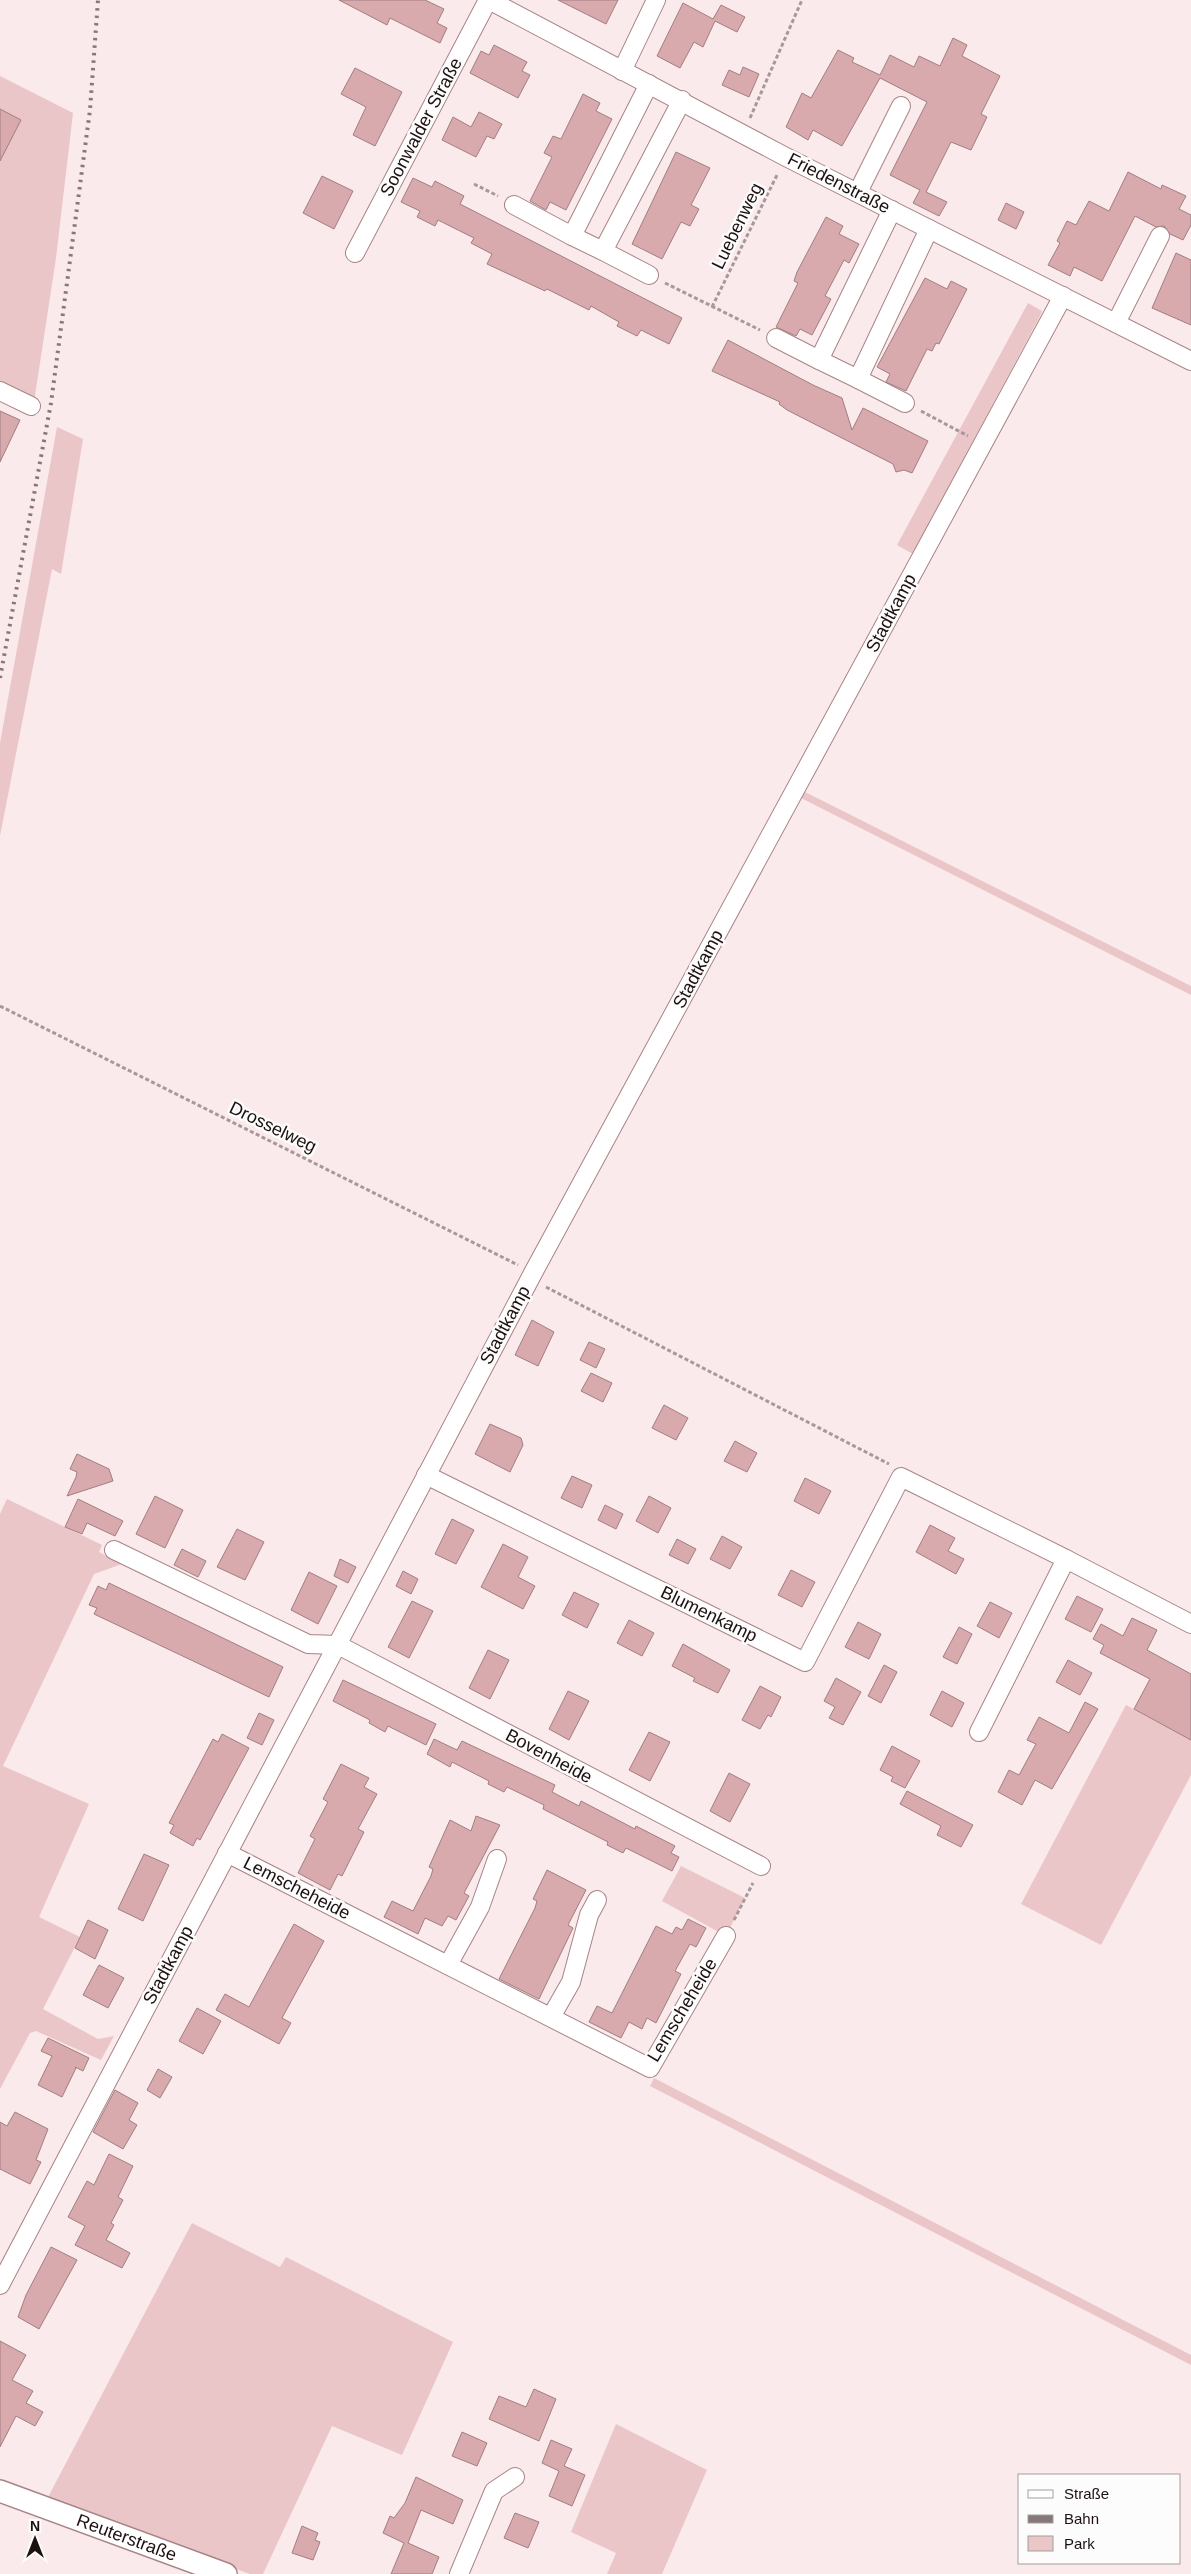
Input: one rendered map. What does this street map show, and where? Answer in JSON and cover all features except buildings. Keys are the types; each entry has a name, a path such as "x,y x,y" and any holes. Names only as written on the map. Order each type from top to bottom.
{"street":[{"name":"Friedenstraße","path":"488,0 622,71 682,100 786,157 1191,361"},
{"name":"Soonwalder Straße","path":"355,253 488,0"},
{"path":"622,71 656,0"},
{"path":"572,236 649,84"},
{"path":"604,251 682,100"},
{"path":"858,192 902,106"},
{"path":"514,205 649,275"},
{"path":"819,360 892,210"},
{"path":"858,378 929,229"},
{"path":"1116,323 1160,236"},
{"name":"Stadtkamp","path":"0,2285 533,1273 1063,296"},
{"path":"776,338 904,403"},
{"path":"0,391 31,406"},
{"name":"Blumenkamp","path":"426,1475 805,1662 901,1477"},
{"path":"901,1477 1191,1624"},
{"path":"114,1550 308,1644 338,1645"},
{"path":"979,1732 1066,1559"},
{"name":"Bovenheide","path":"338,1645 761,1866"},
{"name":"Lemscheheide","path":"227,1852 650,2068 726,1936"},
{"path":"448,1965 480,1907 497,1859"},
{"path":"551,2017 571,1982 589,1915 597,1900"},
{"path":"459,2574 494,2491 515,2477"},
{"name":"Reuterstraße","path":"0,2491 226,2574"}],"path":[{"path":"744,133 802,0"},
{"name":"Luebenweg","path":"712,307 786,157"},
{"path":"474,184 514,205"},
{"path":"649,275 776,338"},
{"path":"904,403 983,444"},
{"name":"Drosselweg","path":"0,1006 533,1273"},
{"path":"533,1273 543,1285 888,1462 901,1477"},
{"path":"726,1936 761,1866"}],"green space":[{"path":"0,76 73,113 56,258 34,402 0,385"},
{"path":"1028,303 1042,311 1039,318 913,554 897,545"},
{"path":"57,427 83,439 61,574 52,569 0,836 0,743"},
{"path":"805,792 1191,986 1191,995 801,798"},
{"path":"7,1499 102,1545 99,1552 122,1564 94,1574 3,1766 89,1804 39,1917 80,1937 43,2009 98,2039 114,2036 101,2060 36,2031 30,2033 0,2089 0,1514"},
{"path":"1126,1705 1191,1740 1191,1775 1101,1945 1021,1904"},
{"path":"681,1866 745,1898 726,1936 662,1901"},
{"path":"654,2078 1191,2355 1191,2365 650,2086"},
{"path":"192,2223 280,2267 286,2257 453,2342 402,2455 332,2426 263,2574 250,2574 46,2501"},
{"path":"616,2424 707,2470 662,2574 607,2574 616,2553 571,2532"}],"railway":[{"path":"0,678 51,403 90,110 98,0"}]}
